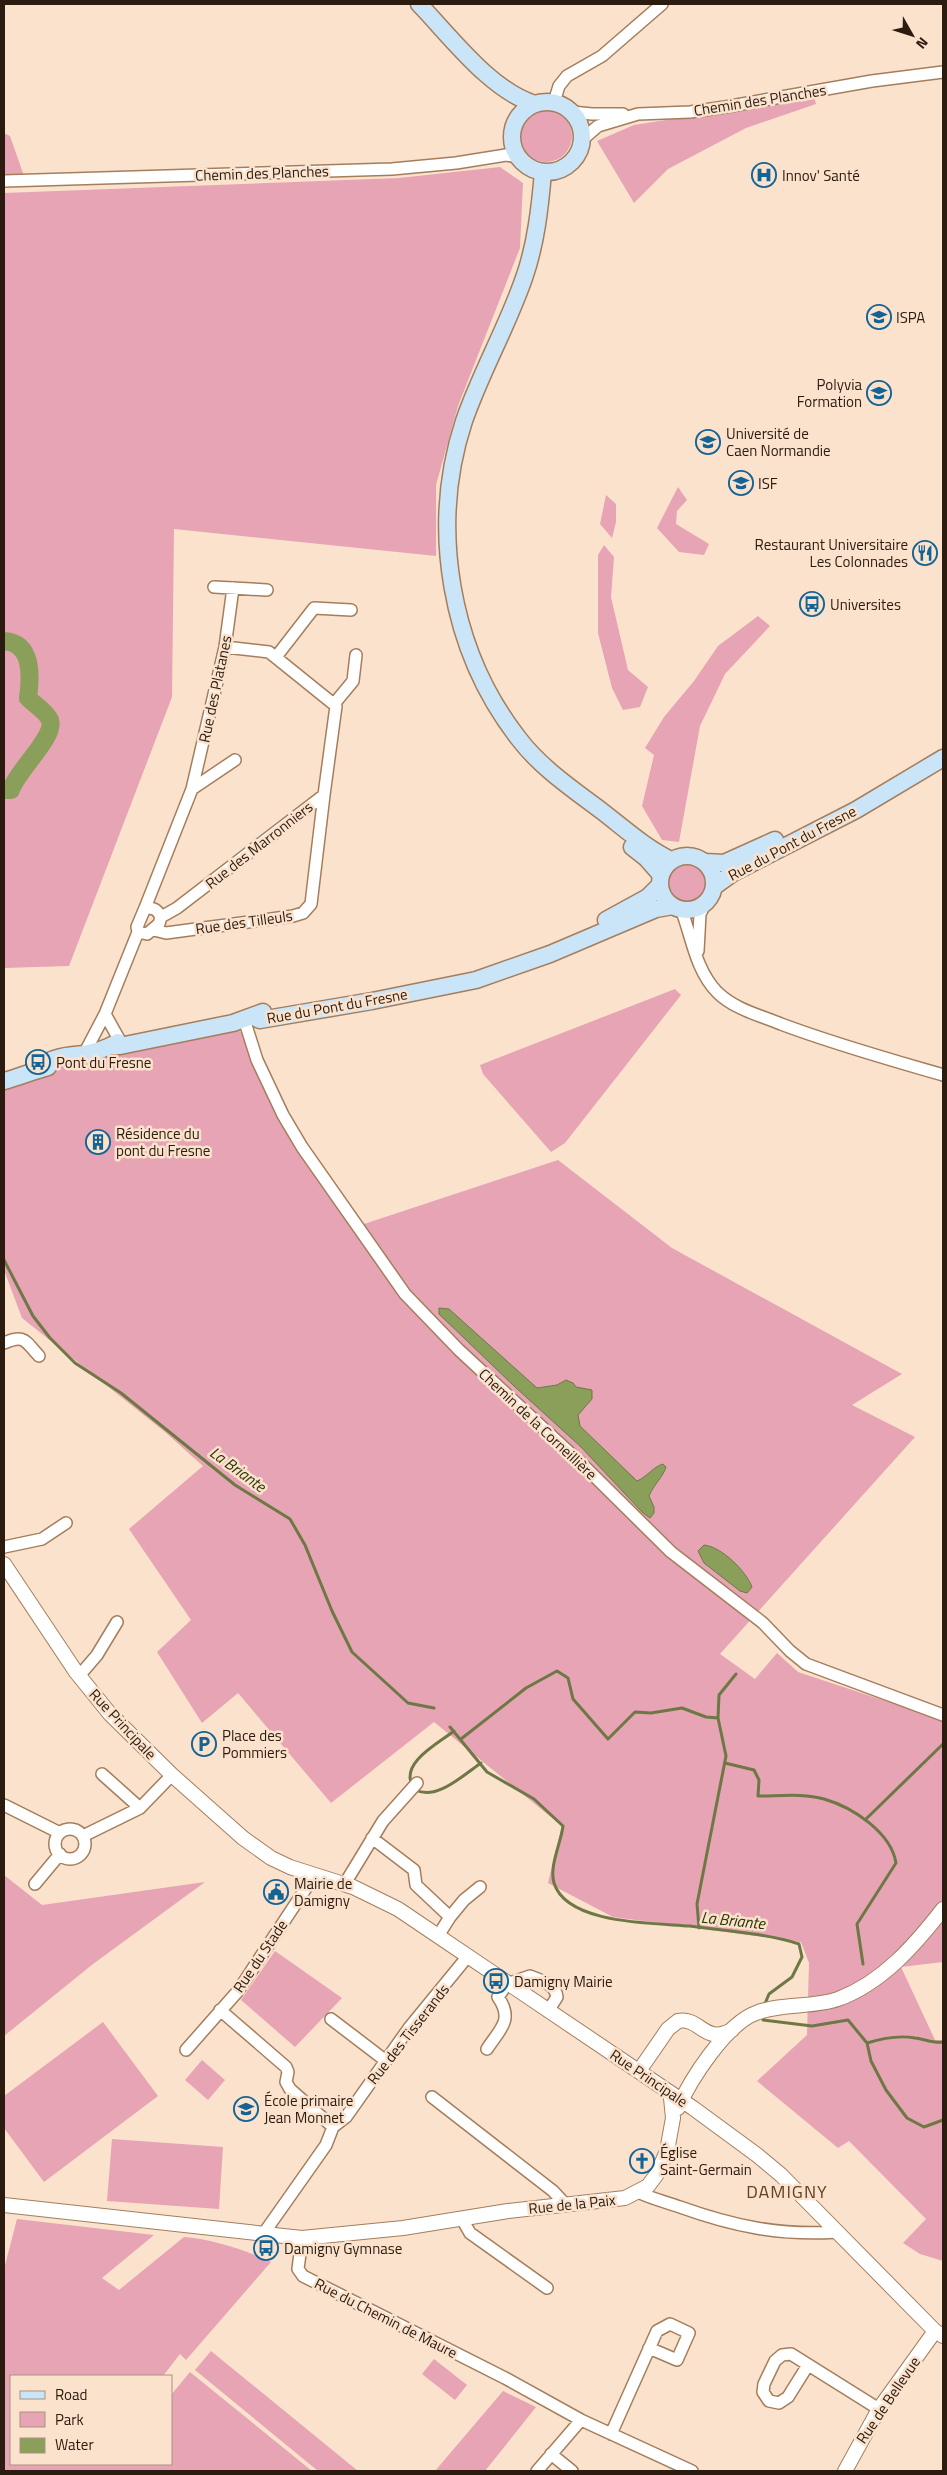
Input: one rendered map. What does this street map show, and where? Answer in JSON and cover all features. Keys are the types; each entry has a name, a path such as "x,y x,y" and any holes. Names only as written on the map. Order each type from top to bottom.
{"main road":[{"path":"420,4 475,63 511,95 535,104 554,102 572,112 582,129 583,139 579,153 568,165 552,172 534,169 518,157 512,136 515,124 521,114 535,104"},
{"path":"475,63 508,107 515,124"},
{"path":"536,758 642,842 671,860 690,855 704,862 710,870 715,886 706,902 697,908 677,907 662,894 661,880 646,858 578,806 557,786 536,758 518,739 478,672 465,638 448,564 447,524 452,468 464,422 524,278 534,240 543,172"},
{"name":"Rue du Pont du Fresne","path":"715,886 733,873 869,801 943,758"},
{"name":"Rue du Pont du Fresne","path":"704,862 724,863 846,808 869,801"},
{"path":"661,880 671,860"},
{"name":"Rue du Pont du Fresne","path":"524,963 648,898 661,880"},
{"name":"Rue du Pont du Fresne","path":"4,1081 27,1074 44,1063 76,1053 84,1054 115,1044 220,1020 232,1018 260,1020 476,980 550,954 656,909 677,907"},
{"name":"Rue du Pont du Fresne","path":"4,1074 27,1068 36,1069"}],"street":[{"path":"554,102 559,86 566,76 602,56 662,4"},
{"name":"Chemin des Planches","path":"583,139 598,126 638,114 698,111 872,81 943,72"},
{"path":"572,112 638,114"},
{"name":"Chemin des Planches","path":"4,181 392,169 456,163 506,155 518,157"},
{"path":"214,587 267,590"},
{"name":"Rue des Platanes","path":"138,932 137,928 192,788 225,647 233,588"},
{"path":"276,657 314,608 351,610"},
{"path":"225,647 269,652 334,704 353,681 356,655"},
{"name":"Rue des Marronniers","path":"161,917 177,908 324,795 337,709 334,704"},
{"path":"192,788 235,760"},
{"name":"Rue des Tilleuls","path":"138,932 147,934 154,930 166,932 293,916 303,913 311,904 324,795"},
{"path":"699,962 698,931 700,914 706,902"},
{"path":"677,907 687,924 694,954 716,991 728,1001 744,1010 827,1041 943,1075"},
{"path":"145,908 154,908 161,917 154,930"},
{"path":"84,1054 105,1014 130,947 138,932"},
{"path":"105,1014 115,1044"},
{"name":"Chemin de la Corneillière","path":"245,1019 257,1060 268,1086 302,1147 405,1294 459,1350 584,1466 672,1552 757,1618 800,1660 817,1669 936,1710 943,1715"},
{"path":"4,1343 17,1337 24,1339 39,1356"},
{"path":"4,1548 42,1539 66,1523"},
{"name":"Rue Principale","path":"4,1564 79,1676 110,1714 172,1775 243,1838 271,1858 314,1876 344,1885 398,1909 681,2100 757,2155 781,2175 939,2334"},
{"path":"79,1676 97,1655 117,1622"},
{"path":"102,1774 140,1808"},
{"path":"83,1836 140,1808 172,1775"},
{"path":"344,1885 383,1821 414,1788"},
{"path":"4,1805 60,1833 72,1829 83,1836 85,1845 81,1854 72,1858 60,1854"},
{"path":"60,1833 56,1842 60,1854"},
{"path":"372,1838 408,1863 414,1870 416,1885 450,1917"},
{"path":"35,1884 60,1854"},
{"name":"Rue du Stade","path":"186,2050 238,1991 314,1876"},
{"path":"438,1936 464,1900 480,1887"},
{"path":"672,2118 681,2100 714,2050 732,2030 754,2013 838,1999 862,1986 899,1960 921,1937 943,1909"},
{"name":"Rue des Tisserands","path":"264,2233 326,2145 333,2127 346,2117 409,2028 468,1956"},
{"path":"487,2050 506,2021 505,2007 498,1997 508,1984 522,1977 530,1976 550,1984 556,1991 557,1997 548,2011"},
{"path":"220,2010 286,2067 288,2072 286,2082 290,2089 333,2127"},
{"path":"331,2019 386,2060"},
{"path":"638,2071 668,2029 678,2021 689,2021 711,2035 724,2034 732,2030"},
{"path":"711,2035 714,2050"},
{"path":"668,2091 671,2098 672,2118 667,2151 661,2166 648,2186 640,2193 712,2219 753,2229 812,2233 837,2232"},
{"path":"432,2097 552,2190 565,2204"},
{"name":"Rue de la Paix","path":"302,2238 403,2228 565,2204 626,2198 640,2193"},
{"path":"4,2205 302,2238"},
{"path":"462,2219 470,2233 547,2288"},
{"name":"Rue du Chemin de Maure","path":"302,2238 298,2269 303,2276 504,2378 581,2420 692,2471"},
{"name":"Rue de Bellevue","path":"845,2471 879,2409 939,2334"},
{"path":"611,2434 649,2348"},
{"path":"808,2365 879,2409"},
{"path":"537,2471 581,2420"},
{"path":"551,2454 572,2471"}],"green space":[{"path":"814,97 816,104 746,128 668,169 634,203 597,141 634,125"},
{"path":"541,110 551,110 565,117 572,131 572,141 565,155 551,162 541,162 531,158 524,151 520,141 520,131 524,121 531,114"},
{"path":"4,133 10,136 24,176 4,176"},
{"path":"500,167 523,183 520,248 458,406 436,485 436,556 174,529 172,697 69,966 4,968 4,193 399,178"},
{"path":"678,487 687,500 677,511 676,524 709,544 704,555 679,552 657,528"},
{"path":"606,495 616,504 616,522 612,538 600,524"},
{"path":"604,545 614,557 611,597 628,670 648,687 640,707 623,710 612,688 598,633 598,555"},
{"path":"758,616 770,626 725,674 700,726 679,842 662,840 642,806 654,755 645,748 664,717 694,681 718,646"},
{"path":"684,862 692,862 703,868 709,883 703,898 692,904 684,904 673,898 667,887 667,879 673,868"},
{"path":"675,989 681,995 565,1143 551,1152 483,1074 480,1065"},
{"path":"232,1027 241,1032 247,1042 279,1121 326,1191 355,1227 558,1160 672,1248 902,1374 852,1405 915,1437 720,1654 755,1679 777,1653 798,1672 943,1720 943,1962 901,1967 935,2040 943,2040 943,2261 920,2254 903,2243 926,2219 849,2141 838,2148 757,2081 807,2035 809,1963 801,1942 613,1917 548,1883 562,1826 434,1722 331,1803 238,1693 202,1723 157,1652 191,1620 129,1529 203,1466 165,1432 22,1318 4,1270 4,1079 146,1044"},
{"path":"4,1875 42,1905 205,1882 93,1964 4,2036"},
{"path":"275,1951 342,1998 295,2047 241,2000"},
{"path":"103,2022 158,2096 44,2182 4,2128 4,2096"},
{"path":"202,2060 225,2080 208,2100 185,2080"},
{"path":"112,2139 223,2147 219,2209 107,2201"},
{"path":"17,2219 154,2235 102,2278 119,2290 184,2237 207,2240 229,2246 271,2262 186,2360 180,2354 164,2375 10,2375 10,2465 172,2465 172,2394 190,2372 312,2471 4,2471 4,2269"},
{"path":"211,2351 358,2471 318,2471 195,2370"},
{"path":"434,2359 467,2385 455,2400 422,2374"},
{"path":"503,2391 536,2407 485,2471 435,2471"}],"water":[{"path":"439,1308 449,1309 537,1388 557,1385 566,1380 573,1383 576,1387 592,1390 592,1399 578,1415 580,1426 637,1481 659,1465 663,1464 666,1467 649,1496 654,1507 654,1513 650,1518 642,1512 581,1447 439,1314"},
{"path":"704,1545 726,1555 739,1567 752,1587 747,1593 740,1591 704,1563 698,1551"}],"waterway":[{"path":"4,641 13,643 25,654 30,680 28,698 50,720 50,727 42,744 20,773 11,790 4,790"},
{"name":"La Briante","path":"4,1260 33,1316 50,1338 75,1363 121,1393 235,1485 290,1519 305,1545 332,1611 352,1652 408,1703 434,1708"},
{"path":"461,1739 526,1688 557,1671 568,1678 573,1699 608,1739 635,1712 651,1713 682,1708 706,1717 718,1718 719,1695 736,1674"},
{"path":"699,1928 697,1904 726,1756 718,1718"},
{"name":"La Briante","path":"450,1727 487,1772 534,1799 563,1826 554,1862 554,1883 562,1897 576,1907 614,1919 745,1933 799,1944 802,1957 792,1977 769,1994 764,2006"},
{"path":"412,1785 410,1777 416,1761 431,1747 454,1731"},
{"path":"866,1819 943,1744"},
{"path":"416,1790 432,1792 441,1789 450,1785 481,1763"},
{"path":"725,1763 754,1770 759,1780 758,1796 791,1795 824,1799 846,1808 869,1822 887,1841 896,1863 857,1924 863,1964"},
{"name":"La Briante","path":"764,2015 763,2020 812,2026 848,2020 867,2043 871,2061 886,2090 907,2118 924,2127 943,2120"},
{"path":"867,2043 897,2037 943,2042"}],"place":[{"name":"Innov' Santé","path":"764,175"},
{"name":"ISPA","path":"879,317"},
{"name":"Polyvia Formation","path":"879,393"},
{"name":"Université de Caen Normandie","path":"708,442"},
{"name":"ISF","path":"741,483"},
{"name":"Restaurant Universitaire Les Colonnades","path":"925,553"},
{"name":"Universites","path":"812,604"},
{"name":"Pont du Fresne","path":"38,1062"},
{"name":"Résidence du pont du Fresne","path":"98,1142"},
{"name":"Place des Pommiers","path":"204,1744"},
{"name":"Mairie de Damigny","path":"276,1892"},
{"name":"Damigny Mairie","path":"496,1981"},
{"name":"École primaire Jean Monnet","path":"246,2109"},
{"name":"Église Saint-Germain","path":"642,2161"},
{"name":"Damigny Gymnase","path":"266,2248"}],"district":[{"name":"DAMIGNY","path":"787,2191"}]}
